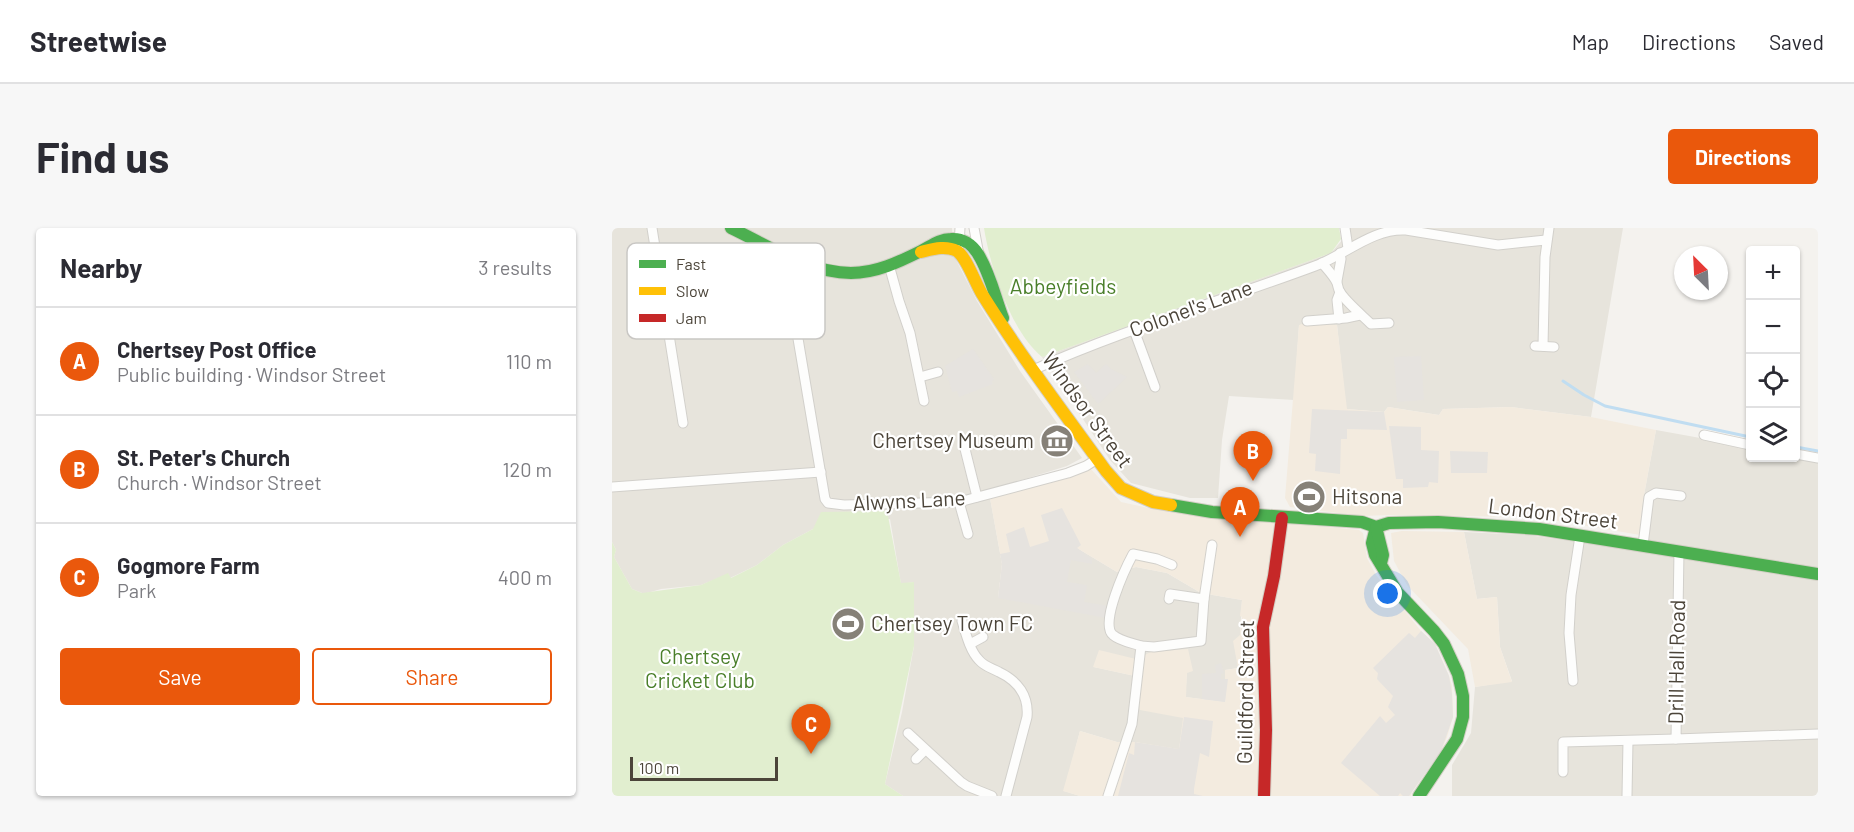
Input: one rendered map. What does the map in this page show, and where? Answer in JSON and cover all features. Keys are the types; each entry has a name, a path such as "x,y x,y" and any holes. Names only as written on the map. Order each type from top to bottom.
{"main road":[{"path":"731,228 762,243"},
{"path":"825,270 864,272 889,266 921,252 938,241 959,234 979,255 1011,337"},
{"path":"921,252 938,248 956,250 962,256 980,291 1011,337"},
{"name":"Windsor Street","path":"1011,337 1097,459 1121,488 1153,502 1212,512 1282,518"},
{"name":"London Street","path":"1282,518 1362,522 1376,527 1389,523 1438,522 1539,529 1818,574"},
{"name":"Guildford Street","path":"1264,796 1266,729 1263,627 1274,576 1282,518"},
{"path":"1376,527 1383,555 1381,563 1388,580 1445,645 1456,666 1460,685 1463,717 1460,730 1454,744 1419,796"}],"street":[{"path":"652,228 654,243"},
{"path":"974,228 979,255"},
{"path":"1336,281 1344,251 1345,228"},
{"path":"1549,228 1546,240 1539,346 1554,347"},
{"name":"Colonel's Lane","path":"1033,370 1090,346 1322,263 1380,233 1399,229 1498,245 1546,240"},
{"path":"959,234 962,256"},
{"path":"1322,263 1336,281 1340,292 1360,315 1371,324 1389,323"},
{"path":"889,266 910,333 924,401"},
{"path":"1339,319 1337,300 1340,292"},
{"path":"1307,321 1360,315"},
{"path":"1134,330 1155,387"},
{"path":"669,339 682,423"},
{"path":"612,487 821,472 798,339"},
{"path":"920,378 939,372"},
{"path":"1704,435 1746,444"},
{"path":"963,441 977,497"},
{"path":"1800,454 1818,458"},
{"name":"Alwyns Lane","path":"821,472 825,499 828,503 844,505 959,502 1068,473 1097,459"},
{"path":"1643,545 1649,497 1656,493 1681,496"},
{"path":"959,502 968,534"},
{"path":"1573,681 1569,633 1571,595 1580,536"},
{"path":"1172,565 1133,554 1118,585 1109,620 1112,635 1141,646 1154,647 1201,641 1204,599 1212,545"},
{"name":"Drill Hall Road","path":"1679,551 1676,739 1818,734"},
{"path":"1168,599 1170,594 1204,599"},
{"path":"962,621 976,657 984,665 1013,680 1021,690 1028,706 1006,796"},
{"path":"970,644 983,637"},
{"path":"1108,796 1132,724 1141,646"},
{"path":"908,733 961,782 992,796"},
{"path":"1563,772 1563,742 1676,739"},
{"path":"1627,796 1628,741"},
{"path":"916,759 925,750"}],"shaded area":[{"path":"612,228 952,228 954,256 977,301 1020,371 1082,458 1067,466 999,487 990,498 1002,564 998,598 1077,548 1117,572 1136,567 1167,573 1201,593 1242,600 1238,668 1225,670 1225,678 1228,679 1225,702 1185,697 1187,673 1136,659 1094,667 1135,676 1184,717 1179,750 1135,742 1117,742 1080,731 1064,791 1080,796 903,796 885,784 902,712 914,646 914,582 901,584 890,519 813,529 783,545 757,565 730,578 728,574 701,585 661,589 647,593 632,589 614,557 616,550 612,542"},
{"path":"1350,228 1623,228 1591,417 1511,407 1443,409 1439,415 1388,407 1384,412 1346,409 1337,325 1299,325 1294,400 1229,396 1222,440 1218,498 1190,498 1131,483 1110,460 1042,357 1331,253 1350,231"},
{"path":"1305,323 1337,325 1347,409 1384,412 1388,407 1439,415 1443,409 1511,407 1591,417 1656,430 1642,506 1640,535 1535,517 1362,516 1290,507 1285,498 1299,325"},
{"path":"973,349 994,379 993,384 959,397 957,391 952,392 945,366"},
{"path":"1421,356 1424,400 1397,402 1394,357"},
{"path":"1088,364 1096,373 1106,364 1127,377 1098,404 1074,372"},
{"path":"1312,409 1384,412 1387,430 1347,429 1347,439 1341,439 1340,474 1315,471 1316,454 1309,453"},
{"path":"1389,426 1421,427 1421,450 1439,451 1438,483 1429,482 1428,487 1403,488 1403,479 1396,479"},
{"path":"1656,430 1746,446 1746,462 1800,462 1800,458 1818,460 1818,796 1452,796 1452,765 1471,733 1475,687 1512,681 1500,647 1497,597 1477,599 1464,532 1528,535 1638,551 1642,506"},
{"path":"1450,451 1488,452 1487,473 1451,473"},
{"path":"1090,468 1121,502 1158,510 1359,530 1363,533 1367,558 1376,575 1421,631 1435,644 1452,686 1453,717 1447,737 1441,751 1411,796 1080,796 1063,791 1080,731 1117,742 1135,742 1179,749 1183,718 1140,710 1135,676 1093,667 1099,650 1136,659 1151,652 1188,649 1193,671 1187,673 1186,697 1225,702 1227,679 1225,679 1225,670 1238,668 1233,641 1240,635 1242,600 1201,593 1167,573 1136,567 1117,572 1077,548 998,598 1002,564 990,498"},
{"path":"1062,508 1081,545 1077,548 1092,559 1092,564 1071,560 1067,582 1087,585 1084,602 1109,606 1106,618 998,598 1002,564 1000,554 1010,552 1006,534 1024,527 1030,547 1049,541 1041,515"},
{"path":"1402,531 1464,532 1477,599 1497,597 1500,647 1512,682 1475,687 1468,649 1407,585 1394,561 1391,533"},
{"path":"1421,631 1435,644 1449,676 1453,717 1441,751 1409,796 1403,796 1400,793 1398,796 1380,796 1341,763 1380,716 1386,723 1395,715 1388,707 1393,696 1377,679 1378,673 1373,668 1409,633 1415,638"},
{"path":"1221,663 1224,673 1221,674 1221,679 1228,679 1225,702 1202,699 1202,674 1216,673 1215,665"},
{"path":"1184,717 1213,721 1209,757 1200,753 1194,789 1194,794 1203,796 1118,796 1129,753 1134,755 1135,742 1179,749"}],"green space":[{"name":"Abbeyfields","path":"984,228 1339,228 1341,239 1331,253 1042,357 1021,332 1004,298 991,261"},
{"name":"Chertsey Cricket Club","path":"887,511 901,583 914,582 914,646 885,784 903,796 612,796 612,542 616,550 614,557 632,589 642,593 701,585 728,573 731,578 757,565 783,545 813,529 821,512"}],"waterway":[{"path":"1563,381 1605,406 1746,436"},
{"path":"1800,448 1818,451"}],"traffic: fast":[{"path":"731,228 760,243"},
{"path":"825,270 860,273 887,266 943,240 963,241 973,247 982,261 1003,318"},
{"path":"1171,505 1212,512 1362,522 1376,527 1389,523 1438,522 1539,529 1818,574"},
{"path":"1376,527 1372,543 1375,555 1398,593 1444,644 1458,674 1463,696 1463,717 1457,739 1419,796"},
{"path":"1376,527 1383,555 1381,563"}],"traffic: slow":[{"path":"921,252 944,248 961,254 982,294 1042,384 1106,471 1121,488 1153,502 1171,505"}],"traffic: jam":[{"path":"1264,796 1266,730 1263,627 1274,576 1282,518"}],"place":[{"name":"Chertsey Museum","path":"1057,441"},
{"name":"St. Peter's Church","path":"1253,481"},
{"name":"Hitsona","path":"1309,497"},
{"name":"Chertsey Post Office","path":"1240,537"},
{"name":"Chertsey Town FC","path":"848,624"},
{"name":"Gogmore Farm","path":"811,754"}]}
